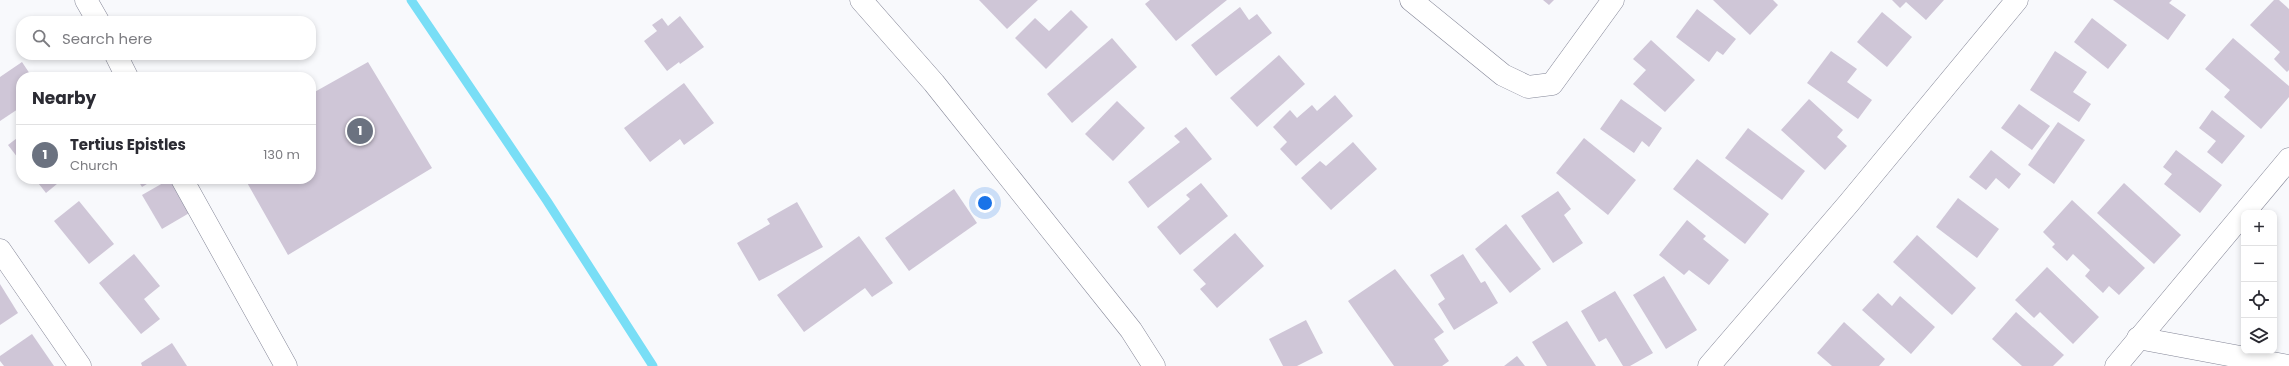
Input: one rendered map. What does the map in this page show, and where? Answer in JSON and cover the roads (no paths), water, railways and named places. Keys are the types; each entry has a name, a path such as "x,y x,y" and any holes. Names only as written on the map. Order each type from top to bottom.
{"street":[{"path":"86,0 95,16"},
{"path":"861,0 944,96 1131,330 1154,366"},
{"path":"1411,0 1502,75 1528,87 1552,84 1613,0"},
{"path":"1709,366 1848,203 2017,0"},
{"path":"119,60 125,72"},
{"path":"2116,366 2289,158"},
{"path":"185,184 286,366"},
{"path":"0,250 80,366"},
{"path":"2138,338 2288,366"}],"waterway":[{"path":"411,0 547,201 653,366"}],"place":[{"name":"Tertius Epistles","path":"360,131"}]}
